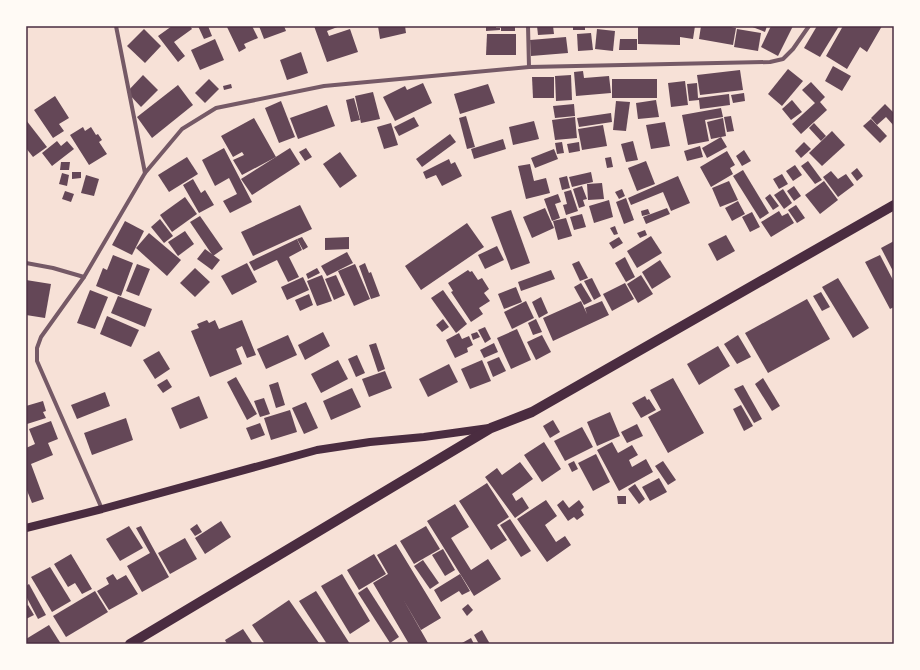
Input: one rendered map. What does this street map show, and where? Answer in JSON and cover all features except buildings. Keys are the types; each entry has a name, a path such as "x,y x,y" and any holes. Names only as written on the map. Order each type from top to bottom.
{"main road":[{"path":"130,644 491,428 532,412 894,205"},
{"path":"26,528 102,509 317,450 370,442 424,437 491,428"}],"street":[{"path":"116,26 145,173"},
{"path":"528,26 529,67"},
{"path":"102,509 37,361 37,348 41,337 84,277 145,173 182,129 216,108 324,86 529,67 770,62 783,58 793,49 809,26"},
{"path":"26,263 53,268 84,277"}]}
